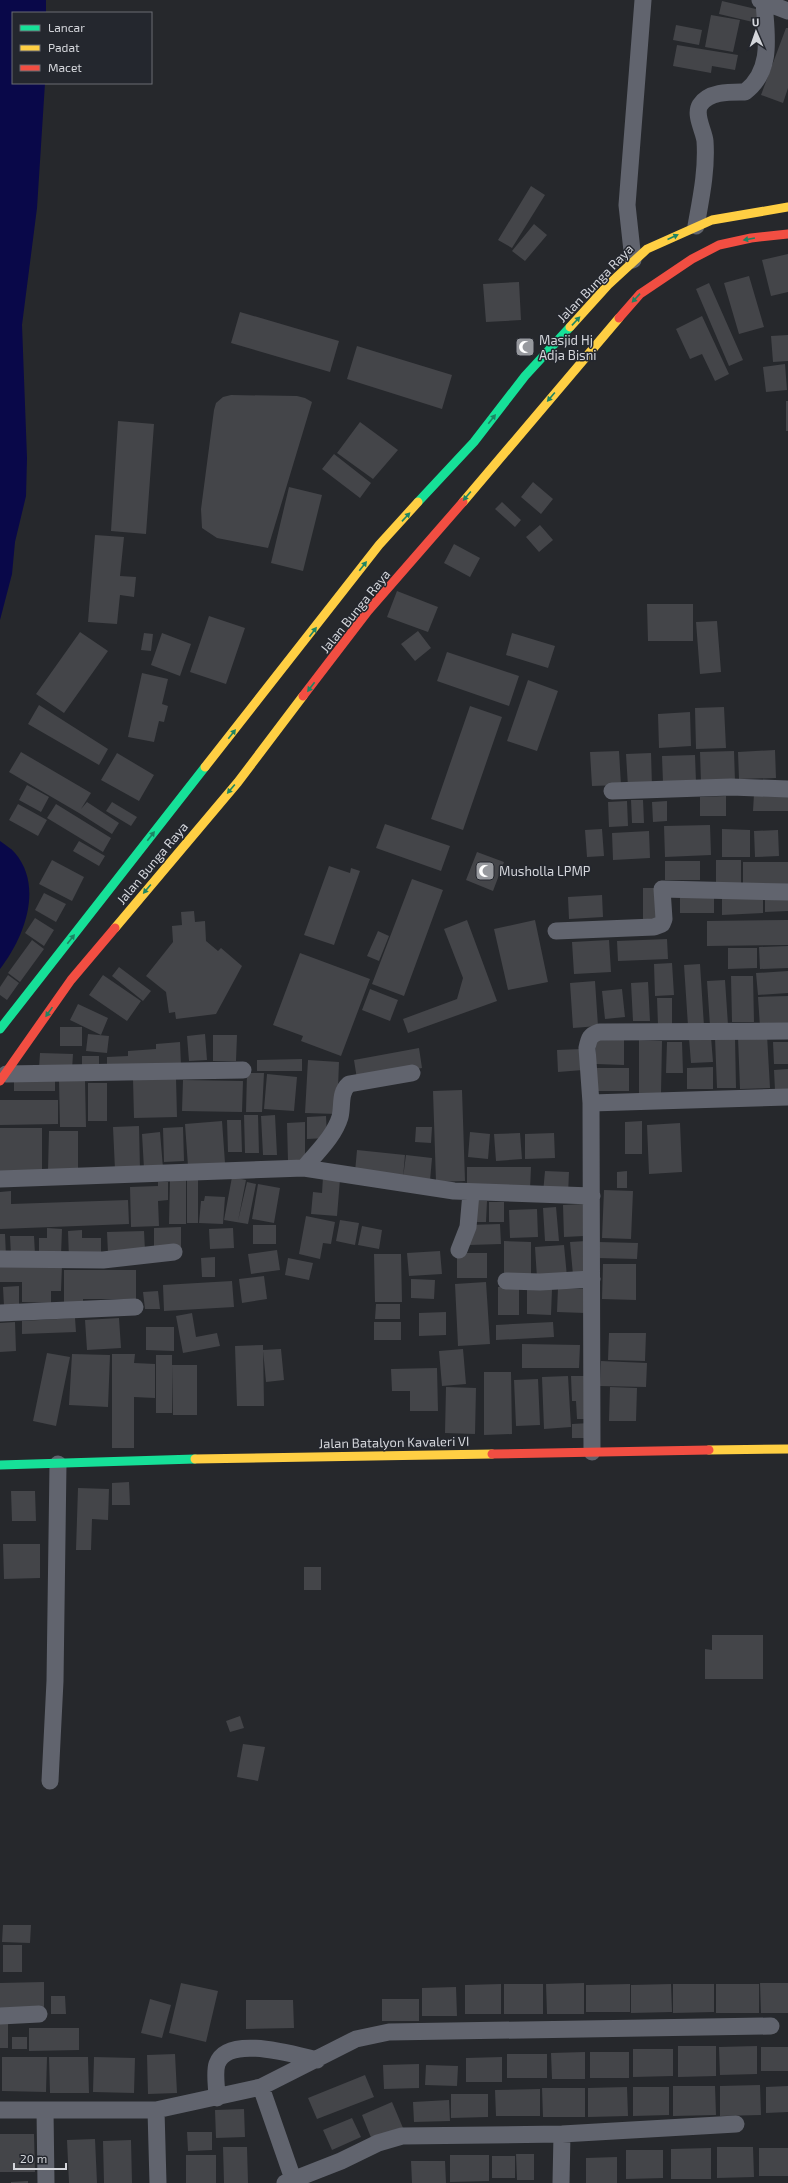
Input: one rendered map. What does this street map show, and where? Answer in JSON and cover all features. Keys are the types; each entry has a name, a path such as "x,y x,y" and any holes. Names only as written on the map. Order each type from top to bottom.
{"main road":[{"name":"Jalan Bunga Raya","path":"0,1029 379,545 474,442 525,376 633,260 647,249 712,220 751,212 788,207"},
{"name":"Jalan Bunga Raya","path":"3,1077 71,980 238,782 368,611 407,568 640,294 692,259 719,245 751,238 788,234"},
{"name":"Jalan Batalyon Kavaleri VI","path":"0,1465 263,1457 788,1449"}],"street":[{"path":"633,260 627,205 643,0"},
{"path":"696,226 706,162 705,139 699,117 700,106 706,99 712,96 729,92 746,92 763,72 768,48 762,1 788,11"},
{"path":"612,791 731,787 788,789"},
{"path":"556,931 654,927 662,924 664,919 662,889 788,892"},
{"path":"592,1452 591,1103 587,1048 592,1035 599,1032 788,1031"},
{"path":"3,1077 243,1070"},
{"path":"304,1168 329,1138 340,1116 342,1094 348,1084 412,1074"},
{"path":"591,1103 788,1097"},
{"path":"0,1178 304,1168 471,1193 592,1196"},
{"path":"459,1250 468,1227 471,1193"},
{"path":"0,1259 103,1260 174,1252"},
{"path":"506,1281 540,1282 592,1279"},
{"path":"0,1313 135,1307"},
{"path":"50,1781 55,1673 58,1464"},
{"path":"0,2016 39,2014"},
{"path":"0,2110 156,2110 217,2098 261,2087 356,2040 389,2032 771,2026"},
{"path":"217,2098 216,2065 221,2056 232,2050 269,2049 317,2060"},
{"path":"261,2087 289,2181 341,2161 391,2138 402,2136 562,2134 736,2124"},
{"path":"45,2110 46,2183"},
{"path":"156,2110 158,2183"},
{"path":"561,2183 562,2134"}],"shaded area":[{"path":"0,0 46,0 46,12 12,12 12,84 45,84 37,208 22,325 27,458 26,496 15,542 12,574 0,620"},
{"path":"0,841 15,853 24,866 28,881 29,896 23,928 17,943 0,969"}],"building":[{"path":"722,1 760,10 757,23 719,14"},
{"path":"711,15 740,20 733,52 705,47"},
{"path":"676,25 702,30 699,45 673,40"},
{"path":"786,28 788,28 788,88 783,103 761,95"},
{"path":"677,45 738,55 735,70 712,66 711,73 673,66"},
{"path":"531,186 545,195 512,248 498,240"},
{"path":"534,224 547,235 525,261 512,251"},
{"path":"788,254 788,292 771,296 762,260"},
{"path":"749,276 764,327 739,334 724,283"},
{"path":"519,282 521,320 486,322 483,284"},
{"path":"709,283 743,360 729,366 696,289"},
{"path":"240,312 339,341 330,372 231,343"},
{"path":"702,316 729,374 715,381 702,354 690,359 676,329"},
{"path":"788,335 788,361 773,362 771,336"},
{"path":"357,346 452,375 442,409 347,379"},
{"path":"785,364 787,390 766,392 763,367"},
{"path":"231,395 297,396 312,402 268,548 217,538 202,528 201,509 214,410 216,403 223,397"},
{"path":"786,401 788,401 788,431 786,431"},
{"path":"118,421 154,424 146,534 111,531"},
{"path":"360,422 398,450 373,479 337,453"},
{"path":"334,454 371,483 360,498 322,469"},
{"path":"533,482 553,499 541,514 521,497"},
{"path":"289,487 322,495 303,571 271,563"},
{"path":"502,502 521,520 515,527 495,509"},
{"path":"540,525 553,540 539,552 526,537"},
{"path":"95,535 124,537 120,576 136,577 134,597 120,595 117,624 88,622"},
{"path":"454,544 480,558 470,577 444,563"},
{"path":"397,591 438,607 428,632 387,617"},
{"path":"647,604 693,604 693,641 648,641"},
{"path":"209,616 245,628 226,684 190,672"},
{"path":"717,621 721,672 700,674 696,622"},
{"path":"418,631 431,648 415,661 401,644"},
{"path":"80,632 108,651 64,713 36,694"},
{"path":"144,633 153,634 151,651 141,650"},
{"path":"162,633 191,644 180,676 151,665"},
{"path":"512,633 555,646 548,668 506,655"},
{"path":"447,652 519,676 509,706 437,681"},
{"path":"142,673 168,679 162,704 168,706 164,722 159,721 154,742 128,737"},
{"path":"528,680 558,691 537,751 507,741"},
{"path":"39,705 108,749 99,765 28,724"},
{"path":"470,706 502,717 463,830 431,819"},
{"path":"724,707 726,748 696,749 695,708"},
{"path":"690,712 691,746 659,748 658,714"},
{"path":"775,750 776,778 739,779 738,752"},
{"path":"619,751 621,785 592,786 590,752"},
{"path":"734,751 735,781 701,782 700,752"},
{"path":"21,752 91,793 81,809 87,802 119,823 112,834 9,772"},
{"path":"117,753 154,775 139,801 101,780"},
{"path":"651,753 652,786 628,787 626,754"},
{"path":"695,755 696,782 663,783 662,756"},
{"path":"27,785 49,797 41,812 19,800"},
{"path":"754,794 788,794 788,811 753,811"},
{"path":"726,796 726,816 700,816 700,797"},
{"path":"631,800 643,800 644,823 632,823"},
{"path":"627,801 628,826 609,827 608,802"},
{"path":"667,801 667,821 653,822 652,802"},
{"path":"112,802 137,817 131,826 106,811"},
{"path":"18,804 47,820 38,836 9,820"},
{"path":"56,804 111,838 103,852 47,818"},
{"path":"385,824 450,846 441,871 376,848"},
{"path":"710,825 711,855 665,857 664,826"},
{"path":"602,829 604,856 587,857 585,830"},
{"path":"722,829 750,830 750,857 722,857"},
{"path":"778,830 779,856 755,857 754,831"},
{"path":"649,831 650,858 613,860 612,833"},
{"path":"79,841 105,856 99,866 73,851"},
{"name":"Musholla LPMP","path":"477,852 504,862 493,891 466,880"},
{"path":"52,860 84,877 72,901 39,884"},
{"path":"716,860 741,860 741,888 716,888"},
{"path":"665,861 700,861 700,880 665,880"},
{"path":"743,862 788,862 788,885 743,885"},
{"path":"329,866 350,873 351,868 360,871 334,945 304,935"},
{"path":"412,879 443,890 404,996 372,984"},
{"path":"643,888 659,888 659,921 643,921"},
{"path":"44,893 66,904 56,922 35,910"},
{"path":"602,895 603,917 569,919 568,897"},
{"path":"680,895 714,895 714,913 680,913"},
{"path":"763,896 763,913 722,915 722,898"},
{"path":"788,897 788,911 765,912 765,898"},
{"path":"194,911 195,922 205,921 206,941 218,951 221,948 242,966 216,1014 176,1019 175,1012 169,1013 166,992 146,976 173,942 172,926 182,925 181,912"},
{"path":"35,918 54,930 44,946 25,933"},
{"path":"467,920 497,1001 408,1033 403,1019 457,999 463,978 444,929"},
{"path":"535,920 548,982 508,990 494,929"},
{"path":"788,920 788,945 707,946 707,921"},
{"path":"378,931 389,936 379,961 367,956"},
{"path":"667,939 668,959 618,961 617,941"},
{"path":"32,940 44,949 20,982 8,973"},
{"path":"609,940 611,972 574,974 572,942"},
{"path":"788,946 788,968 760,969 759,947"},
{"path":"728,948 757,948 757,968 728,969"},
{"path":"300,953 370,979 341,1056 301,1041 303,1036 273,1025"},
{"path":"672,963 674,995 655,996 654,964"},
{"path":"700,964 704,1026 688,1026 684,965"},
{"path":"119,967 151,991 143,1001 112,976"},
{"path":"788,971 788,993 758,995 756,973"},
{"path":"8,975 19,983 7,1000 0,995 0,987"},
{"path":"103,975 141,1001 127,1021 89,995"},
{"path":"731,976 753,976 754,1022 732,1022"},
{"path":"725,980 728,1025 710,1026 707,981"},
{"path":"595,981 598,1026 573,1028 570,983"},
{"path":"648,982 650,1021 633,1021 631,983"},
{"path":"370,989 398,1000 390,1021 362,1010"},
{"path":"622,989 625,1017 605,1019 602,991"},
{"path":"788,996 788,1026 760,1027 758,997"},
{"path":"657,998 672,998 672,1025 658,1025"},
{"path":"78,1004 108,1018 101,1035 70,1020"},
{"path":"60,1027 82,1027 82,1046 60,1046"},
{"path":"88,1034 109,1036 107,1053 86,1051"},
{"path":"205,1034 207,1060 189,1061 187,1036"},
{"path":"213,1035 237,1035 236,1061 213,1061"},
{"path":"767,1035 770,1088 740,1089 738,1037"},
{"path":"711,1037 713,1062 691,1063 689,1038"},
{"path":"735,1037 736,1088 717,1088 715,1038"},
{"path":"596,1039 624,1040 624,1065 596,1064"},
{"path":"639,1040 662,1041 661,1094 639,1094"},
{"path":"180,1042 181,1066 107,1071 107,1057 128,1056 128,1051 156,1049 156,1044"},
{"path":"667,1042 682,1042 683,1073 666,1073"},
{"path":"773,1042 788,1042 788,1064 774,1064"},
{"path":"419,1048 422,1068 357,1079 354,1060"},
{"path":"582,1049 583,1070 558,1072 557,1050"},
{"path":"40,1053 73,1054 72,1070 39,1068"},
{"path":"82,1056 99,1056 99,1066 82,1066"},
{"path":"302,1059 302,1071 257,1071 257,1060"},
{"path":"308,1060 339,1062 337,1114 305,1113"},
{"path":"713,1067 713,1089 687,1089 687,1068"},
{"path":"594,1068 629,1068 629,1091 594,1091"},
{"path":"788,1069 788,1089 775,1090 774,1070"},
{"path":"247,1073 264,1073 262,1112 246,1112"},
{"path":"267,1074 297,1077 294,1111 264,1109"},
{"path":"176,1078 177,1117 134,1118 133,1079"},
{"path":"59,1080 85,1080 86,1127 60,1127"},
{"path":"183,1080 243,1081 242,1112 182,1111"},
{"path":"14,1081 55,1081 55,1091 14,1091"},
{"path":"88,1083 107,1083 107,1121 88,1121"},
{"path":"462,1090 465,1181 436,1182 433,1091"},
{"path":"0,1100 58,1100 58,1124 0,1125"},
{"path":"244,1115 258,1115 259,1153 245,1153"},
{"path":"275,1115 277,1155 263,1155 261,1116"},
{"path":"326,1116 327,1138 307,1139 307,1117"},
{"path":"227,1120 241,1120 242,1152 228,1152"},
{"path":"222,1121 225,1163 188,1166 185,1124"},
{"path":"642,1121 642,1154 625,1154 625,1122"},
{"path":"305,1122 305,1161 288,1161 287,1123"},
{"path":"680,1123 682,1172 649,1174 647,1125"},
{"path":"139,1126 140,1170 115,1170 113,1127"},
{"path":"183,1127 184,1161 164,1162 163,1128"},
{"path":"416,1127 432,1127 431,1143 415,1142"},
{"path":"0,1128 42,1128 42,1171 0,1171"},
{"path":"49,1131 78,1131 78,1171 48,1170"},
{"path":"160,1132 163,1168 144,1169 142,1134"},
{"path":"470,1132 490,1134 488,1159 468,1157"},
{"path":"520,1133 522,1159 496,1161 494,1134"},
{"path":"554,1133 555,1158 525,1159 525,1134"},
{"path":"357,1150 405,1155 403,1178 355,1172"},
{"path":"406,1155 432,1158 430,1181 403,1178"},
{"path":"467,1167 531,1167 530,1190 467,1190"},
{"path":"545,1171 569,1172 568,1195 543,1193"},
{"path":"627,1171 627,1188 617,1188 617,1172"},
{"path":"232,1177 246,1180 238,1221 247,1182 256,1184 248,1224 224,1220"},
{"path":"323,1177 340,1179 337,1216 311,1214 313,1192 322,1193"},
{"path":"187,1179 198,1179 198,1223 187,1223"},
{"path":"170,1180 186,1180 186,1224 169,1224"},
{"path":"158,1182 168,1182 168,1200 158,1201 159,1226 131,1227 130,1187 158,1186"},
{"path":"258,1184 280,1188 274,1223 252,1219"},
{"path":"604,1190 633,1191 631,1239 602,1238"},
{"path":"11,1191 11,1204 128,1200 129,1224 0,1229 0,1192"},
{"path":"205,1196 225,1197 223,1224 199,1223 201,1201 204,1201"},
{"path":"471,1200 487,1201 486,1222 471,1222"},
{"path":"489,1202 504,1202 504,1222 489,1222"},
{"path":"583,1204 584,1236 564,1237 563,1205"},
{"path":"556,1207 559,1241 545,1241 543,1208"},
{"path":"537,1209 538,1237 510,1238 509,1210"},
{"path":"306,1216 335,1222 331,1244 323,1243 320,1259 299,1254"},
{"path":"340,1220 359,1223 355,1245 336,1241"},
{"path":"500,1224 501,1244 469,1245 468,1225"},
{"path":"253,1225 276,1225 276,1244 253,1244"},
{"path":"362,1226 382,1230 379,1249 358,1245"},
{"path":"181,1227 181,1248 154,1248 154,1228"},
{"path":"47,1228 62,1229 61,1256 39,1253 39,1238 47,1238"},
{"path":"233,1228 234,1248 210,1249 209,1229"},
{"path":"82,1230 82,1238 101,1238 101,1258 69,1259 68,1231"},
{"path":"144,1231 145,1251 108,1253 107,1232"},
{"path":"0,1234 5,1234 6,1256 0,1256"},
{"path":"10,1236 34,1236 35,1254 11,1255"},
{"path":"504,1241 531,1242 531,1277 504,1276"},
{"path":"586,1241 589,1274 573,1275 570,1242"},
{"path":"598,1242 638,1243 637,1259 597,1258"},
{"path":"564,1245 567,1277 537,1278 535,1247"},
{"path":"277,1250 280,1270 251,1274 248,1254"},
{"path":"440,1251 442,1274 409,1276 407,1253"},
{"path":"457,1253 487,1253 487,1278 457,1278"},
{"path":"374,1254 401,1254 402,1302 375,1302"},
{"path":"215,1257 215,1277 202,1277 201,1258"},
{"path":"288,1258 313,1263 309,1280 285,1275"},
{"path":"603,1264 636,1264 636,1300 602,1299"},
{"path":"0,1265 62,1265 61,1291 51,1291 51,1303 22,1302 22,1282 0,1282"},
{"path":"64,1270 136,1270 136,1299 83,1299 83,1309 64,1308"},
{"path":"264,1276 267,1299 242,1303 239,1279"},
{"path":"411,1279 435,1280 434,1299 411,1298"},
{"path":"232,1281 234,1307 164,1311 163,1285"},
{"path":"486,1282 490,1344 458,1346 455,1284"},
{"path":"19,1286 19,1306 4,1306 3,1287"},
{"path":"498,1287 519,1287 519,1315 498,1315"},
{"path":"527,1288 552,1289 551,1315 527,1314"},
{"path":"558,1288 586,1289 585,1313 557,1312"},
{"path":"158,1291 160,1309 145,1309 143,1292"},
{"path":"376,1304 400,1304 400,1319 375,1319"},
{"path":"446,1312 446,1335 419,1336 419,1313"},
{"path":"192,1313 196,1337 217,1333 220,1346 183,1353 176,1316"},
{"path":"75,1318 76,1332 22,1334 22,1321"},
{"path":"119,1318 121,1348 87,1350 85,1320"},
{"path":"15,1322 16,1351 0,1352 0,1323"},
{"path":"374,1322 401,1322 401,1340 374,1340"},
{"path":"553,1322 554,1337 496,1340 496,1325"},
{"path":"146,1327 174,1327 174,1351 146,1350"},
{"path":"609,1333 646,1333 645,1361 608,1360"},
{"path":"522,1344 580,1345 579,1368 522,1368"},
{"path":"263,1345 264,1406 237,1406 235,1346"},
{"path":"281,1349 284,1380 266,1382 263,1350"},
{"path":"463,1349 466,1384 442,1386 439,1351"},
{"path":"47,1353 70,1357 56,1426 33,1421"},
{"path":"72,1354 110,1355 108,1407 69,1405"},
{"path":"112,1354 135,1354 134,1363 155,1364 155,1398 134,1397 134,1448 112,1448"},
{"path":"156,1355 172,1355 172,1413 156,1413"},
{"path":"601,1361 647,1363 646,1387 600,1386"},
{"path":"172,1365 197,1365 197,1415 173,1415"},
{"path":"437,1368 438,1411 410,1411 410,1391 392,1391 391,1369"},
{"path":"484,1372 511,1372 512,1434 484,1435"},
{"path":"568,1376 571,1427 544,1429 542,1377"},
{"path":"571,1376 588,1376 590,1419 577,1419 576,1401 572,1401"},
{"path":"538,1379 540,1425 516,1426 514,1380"},
{"path":"446,1387 476,1388 475,1434 445,1433"},
{"path":"610,1387 637,1388 636,1421 609,1421"},
{"path":"590,1423 591,1438 572,1438 572,1424"},
{"path":"129,1482 130,1505 112,1505 112,1483"},
{"path":"78,1488 109,1489 108,1520 92,1519 91,1550 76,1550"},
{"path":"11,1491 35,1491 36,1521 12,1521"},
{"path":"3,1544 40,1544 40,1578 4,1579"},
{"path":"304,1567 321,1567 321,1590 304,1590"},
{"path":"712,1635 763,1635 763,1679 705,1679 705,1649 712,1650"},
{"path":"240,1716 244,1728 230,1732 226,1721"},
{"path":"243,1744 265,1747 258,1781 237,1777"},
{"path":"3,1925 31,1925 30,1943 2,1942"},
{"path":"3,1945 22,1945 22,1972 3,1972"},
{"path":"44,1982 44,2008 0,2009 0,1983"},
{"path":"181,1983 218,1991 206,2042 169,2033"},
{"path":"584,1983 584,2014 547,2014 546,1984"},
{"path":"760,1983 788,1983 788,2013 761,2013"},
{"path":"501,1984 501,2014 465,2014 465,1985"},
{"path":"504,1984 543,1984 543,2014 504,2014"},
{"path":"630,1984 630,2012 586,2012 586,1985"},
{"path":"671,1984 672,2012 631,2013 631,1985"},
{"path":"673,1984 714,1984 714,2012 673,2013"},
{"path":"716,1984 759,1984 759,2013 716,2013"},
{"path":"456,1987 457,2016 422,2016 422,1988"},
{"path":"51,1996 65,1996 66,2014 51,2014"},
{"path":"150,1999 171,2005 162,2038 141,2033"},
{"path":"382,1999 419,1999 419,2021 382,2021"},
{"path":"246,2000 293,2000 294,2028 246,2029"},
{"path":"0,2024 8,2024 8,2048 0,2048"},
{"path":"29,2028 79,2028 79,2050 29,2051"},
{"path":"12,2037 27,2037 27,2049 12,2049"},
{"path":"678,2046 716,2046 716,2076 678,2077"},
{"path":"757,2046 757,2074 720,2075 719,2047"},
{"path":"761,2047 788,2047 788,2071 761,2071"},
{"path":"633,2049 673,2049 673,2076 633,2077"},
{"path":"585,2052 585,2079 552,2079 551,2053"},
{"path":"590,2052 629,2052 629,2078 590,2078"},
{"path":"175,2054 177,2093 148,2094 147,2055"},
{"path":"507,2054 547,2054 547,2078 507,2078"},
{"path":"2,2057 47,2057 46,2092 2,2091"},
{"path":"49,2057 88,2057 89,2093 50,2093"},
{"path":"94,2057 135,2058 134,2093 93,2092"},
{"path":"502,2057 502,2082 466,2082 466,2058"},
{"path":"419,2064 419,2088 384,2089 383,2065"},
{"path":"426,2065 458,2066 457,2086 425,2085"},
{"path":"365,2075 374,2097 317,2119 308,2098"},
{"path":"760,2085 761,2115 720,2116 720,2086"},
{"path":"673,2086 715,2086 716,2115 673,2116"},
{"path":"788,2086 788,2112 766,2113 766,2087"},
{"path":"627,2087 628,2116 588,2117 588,2088"},
{"path":"633,2087 669,2087 669,2115 633,2116"},
{"path":"542,2088 585,2088 585,2117 543,2117"},
{"path":"540,2089 540,2116 496,2116 495,2090"},
{"path":"451,2094 488,2094 488,2117 451,2118"},
{"path":"449,2100 450,2121 414,2122 413,2102"},
{"path":"392,2102 403,2128 372,2140 362,2115"},
{"path":"244,2109 245,2137 216,2138 215,2110"},
{"path":"352,2118 361,2137 332,2150 323,2130"},
{"path":"187,2132 212,2132 212,2150 188,2151"},
{"path":"0,2134 34,2134 35,2172 0,2172"},
{"path":"95,2139 97,2183 69,2183 67,2140"},
{"path":"131,2140 132,2183 104,2183 103,2141"},
{"path":"223,2147 247,2147 248,2183 224,2183"},
{"path":"717,2147 753,2147 754,2177 717,2178"},
{"path":"711,2148 711,2179 671,2179 671,2149"},
{"path":"759,2148 788,2148 788,2176 759,2176"},
{"path":"626,2150 663,2150 663,2178 626,2179"},
{"path":"516,2154 534,2154 534,2180 517,2180"},
{"path":"186,2155 216,2155 216,2183 186,2183"},
{"path":"450,2155 489,2155 489,2181 450,2182"},
{"path":"492,2156 515,2156 515,2178 492,2178"},
{"path":"617,2157 617,2183 586,2183 586,2158"},
{"path":"411,2161 445,2161 446,2183 412,2183"},
{"path":"28,2181 28,2183 11,2183 11,2182"}],"traffic: fast":[{"path":"418,502 474,442 525,376 570,327"},
{"path":"0,1029 205,767"},
{"path":"0,1465 195,1459"}],"traffic: slow":[{"path":"570,327 608,285 647,249 712,220 788,207"},
{"path":"463,502 619,318"},
{"path":"205,767 379,545 418,502"},
{"path":"115,928 238,782 303,696"},
{"path":"709,1450 788,1449"},
{"path":"195,1459 492,1454"}],"traffic: jam":[{"path":"619,318 640,294 692,259 719,245 751,238 788,234"},
{"path":"303,696 368,611 463,502"},
{"path":"0,1081 71,980 115,928"},
{"path":"492,1454 709,1450"}],"place":[{"name":"Masjid Hj Adja Bisni","path":"525,347"},
{"name":"Musholla LPMP","path":"485,871"}]}
